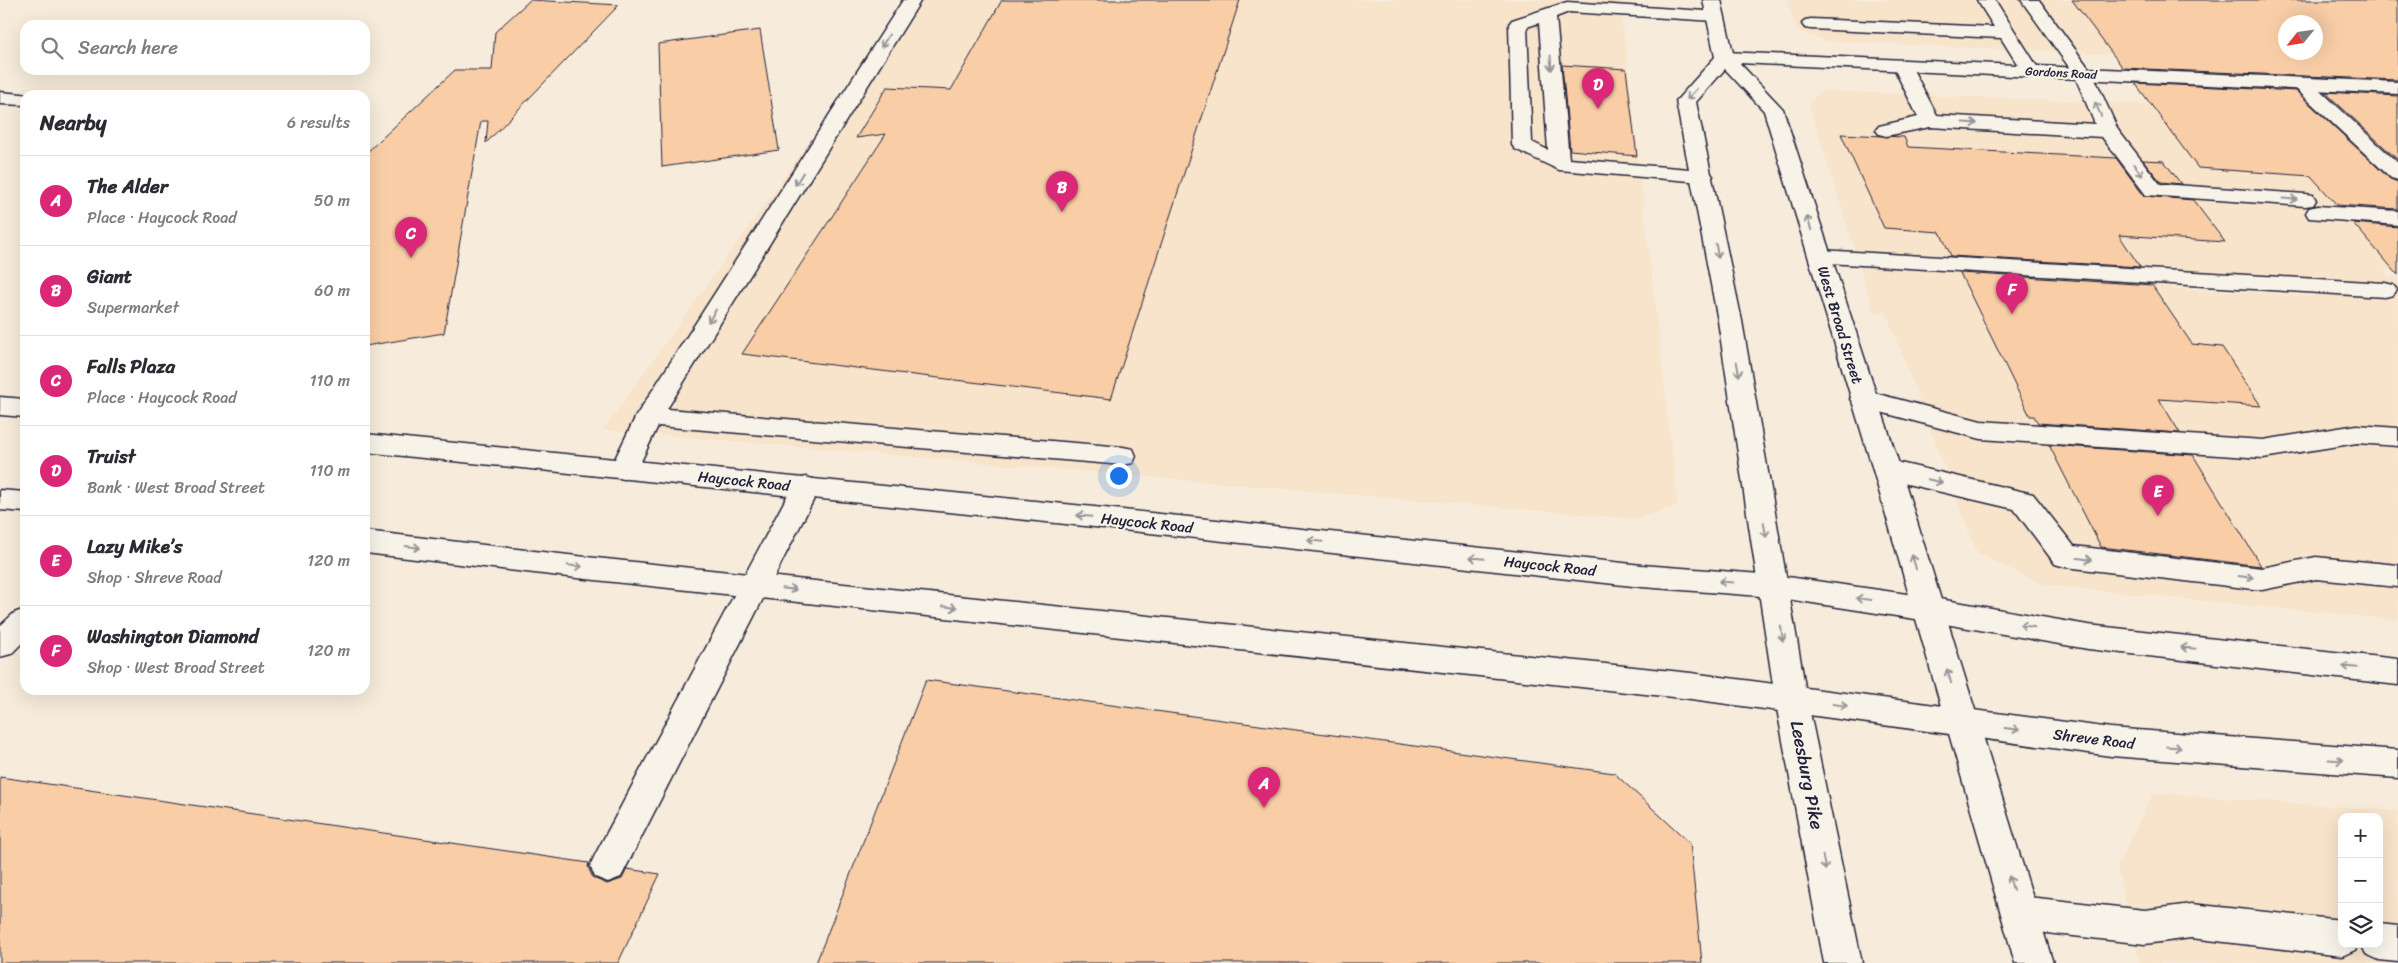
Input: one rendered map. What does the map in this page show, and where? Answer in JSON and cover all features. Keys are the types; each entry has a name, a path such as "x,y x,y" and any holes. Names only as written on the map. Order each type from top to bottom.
{"main road":[{"path":"624,469 649,416 912,0"},
{"path":"1986,0 2031,71"},
{"path":"2030,0 2082,74 2108,131 2154,190 2311,206 2398,218"},
{"path":"1702,176 1559,164 1522,145 1518,24 1547,14 1567,4 1713,8"},
{"name":"West Broad Street","path":"1713,8 1725,58 1773,110 1863,399 1888,470 1928,609"},
{"path":"1547,14 1559,164"},
{"path":"1811,24 2007,33"},
{"path":"1725,58 1686,101 1730,321 1774,586"},
{"name":"Gordons Road","path":"1725,58 2398,88"},
{"path":"1902,66 1930,121"},
{"path":"2302,84 2398,174"},
{"path":"0,98 20,99"},
{"path":"1886,130 1930,121 2108,131"},
{"path":"1820,257 2385,290"},
{"path":"1863,399 1981,430 2263,449 2358,434 2398,437"},
{"path":"0,406 20,408"},
{"path":"649,416 1123,456"},
{"name":"Haycock Road","path":"370,444 806,487 1642,576 1774,586 1928,609"},
{"path":"1888,470 2024,500 2065,556 2262,579 2316,568 2398,576"},
{"path":"608,866 806,487"},
{"path":"0,500 20,502"},
{"path":"370,543 1792,698"},
{"name":"Leesburg Pike","path":"1774,586 1792,698 1843,963"},
{"path":"2034,963 1964,723 1928,609 2088,637 2398,672"},
{"path":"0,645 20,626"},
{"name":"Shreve Road","path":"1792,698 2111,742 2398,764"},
{"path":"2020,913 2145,927 2192,921 2338,938"},
{"path":"2383,942 2398,944"}],"shaded area":[{"path":"911,0 1620,0 1678,505 1637,519 603,430"},
{"path":"1787,0 2398,0 2398,67 1825,41 1797,30"},
{"path":"1821,91 2398,114 2398,268 2384,269 2390,277 2398,277 2398,620 2045,585 1977,553 1886,312 1874,313 1809,103","holes":["2298,276 2313,296 2169,288"]},
{"path":"2153,793 2398,811 2398,963 2140,963 2117,867"}],"building":[{"path":"530,0 619,5 486,143 488,121 481,121 444,333 370,345 370,149 455,70 492,70 495,32"},
{"path":"1002,0 1240,0 1111,399 742,354 886,134 856,138 887,87 951,90"},
{"path":"2072,0 2398,0 2398,80 2123,68"},
{"path":"760,30 779,150 662,167 658,44"},
{"path":"1562,65 1626,69 1637,156 1570,150"},
{"path":"2135,83 2296,91 2390,179 2398,182 2398,209 2337,205 2311,176 2198,168"},
{"path":"2325,92 2398,96 2398,160"},
{"path":"1841,134 1904,137 1908,147 2116,158 2144,196 2193,200 2225,242 2119,235 2140,267 1951,256 1940,232 1884,228"},
{"path":"2143,160 2164,161 2181,184 2161,182"},
{"path":"2353,223 2398,227 2398,275"},
{"path":"1960,273 2152,285 2192,344 2222,347 2261,406 2159,399 2180,433 2038,423 2034,416 2030,416"},
{"path":"2049,445 2193,455 2261,566 2101,547"},
{"path":"926,680 1614,773 1690,843 1702,963 816,963"},
{"path":"0,777 589,863 588,867 593,878 607,884 622,879 627,869 660,874 618,963 0,963"}],"place":[{"name":"Truist","path":"1598,109"},
{"name":"Giant","path":"1062,212"},
{"name":"Falls Plaza","path":"411,258"},
{"name":"Washington Diamond","path":"2012,314"},
{"name":"Lazy Mike’s","path":"2158,516"},
{"name":"The Alder","path":"1264,808"}]}
